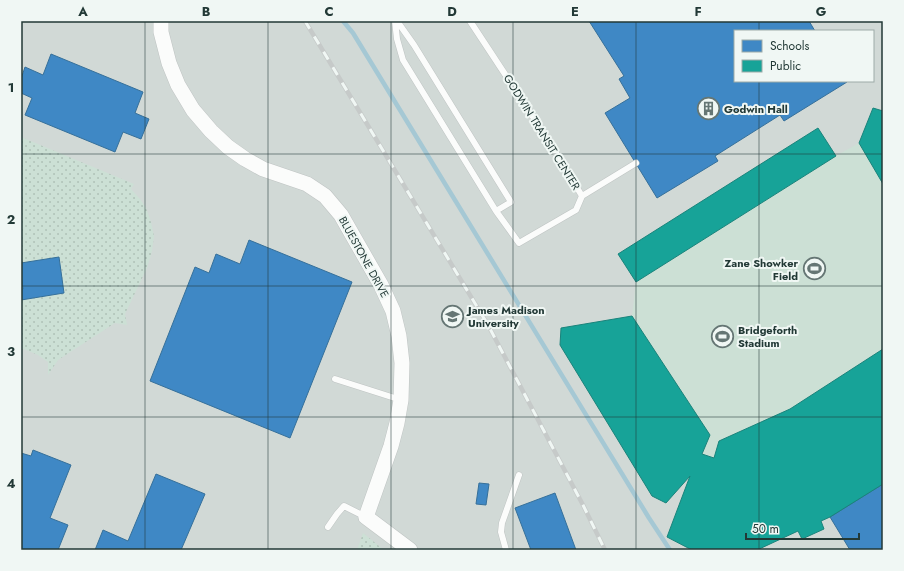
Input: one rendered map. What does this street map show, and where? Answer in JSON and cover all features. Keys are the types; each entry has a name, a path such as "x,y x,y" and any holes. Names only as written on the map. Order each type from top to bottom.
{"street":[{"name":"BLUESTONE DRIVE","path":"161,21 161,32 169,63 178,86 193,110 211,130 245,159 263,169 308,184 325,196 341,215 381,285 393,311 399,336 402,363 401,400 391,446 366,517"},
{"path":"366,517 410,550"}],"lane":[{"path":"396,21 414,45 511,202 496,211 403,60 397,39 396,21"},
{"name":"GODWIN TRANSIT CENTER","path":"470,21 537,123 582,196 576,210 519,243 496,211"},
{"path":"582,196 636,163"},
{"path":"335,379 401,400"},
{"path":"506,550 501,532 502,523 519,475"},
{"path":"328,526 344,506 366,517"}],"shaded area":[{"name":"James Madison University","path":"21,21 883,21 883,550 21,550"}],"green space":[{"name":"Bridgeforth Stadium","path":"873,108 883,111 883,484 821,521 824,529 802,539 798,531 757,550 692,550 667,537 689,477 666,503 652,496 560,345 561,328 632,316 636,282 618,254 818,128 836,156 859,143"},
{"path":"21,137 134,184 131,189 146,208 154,236 152,251 147,268 125,314 127,325 115,323 58,360 48,375 48,362 38,355 24,349 21,350"},
{"path":"363,533 384,550 357,550"}],"building: Schools":[{"name":"Godwin Hall","path":"589,21 809,21 814,30 734,30 734,82 847,82 784,121 780,115 715,156 718,161 657,198 605,113 630,98 619,79 624,76"},
{"path":"51,54 143,92 135,113 149,119 141,139 123,132 115,152 25,115 32,98 21,93 21,79 25,67 43,75"},
{"path":"249,240 352,282 290,438 150,381 195,267 209,273 216,254 240,264"},
{"path":"59,257 64,293 21,300 21,289 23,289 21,263"},
{"path":"33,450 71,465 50,518 68,525 58,550 21,550 21,453 31,456"},
{"path":"156,474 205,494 181,550 95,550 103,530 128,541"},
{"path":"479,483 489,484 486,505 476,504"},
{"path":"883,484 883,550 850,550 830,517"},
{"path":"555,493 576,550 531,550 515,508"}],"building: Public":[{"path":"873,108 883,111 883,184 859,143"},
{"path":"818,128 836,156 636,282 618,254"},
{"path":"632,316 710,435 702,454 714,458 719,441 790,409 883,349 883,484 821,521 824,529 802,539 798,531 757,550 692,550 667,537 690,476 666,503 652,496 560,345 561,328"}],"waterway":[{"path":"343,21 353,33 670,550"}],"railway":[{"path":"305,21 488,325 583,505 605,550"}],"place":[{"name":"Godwin Hall","path":"708,109"},
{"name":"Zane Showker Field","path":"814,269"},
{"name":"James Madison University","path":"452,316"},
{"name":"Bridgeforth Stadium","path":"722,336"}]}
